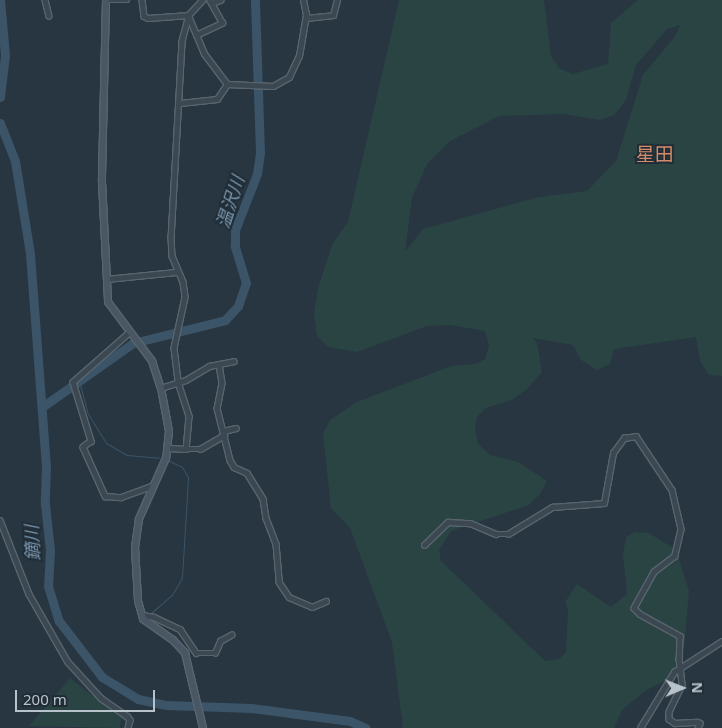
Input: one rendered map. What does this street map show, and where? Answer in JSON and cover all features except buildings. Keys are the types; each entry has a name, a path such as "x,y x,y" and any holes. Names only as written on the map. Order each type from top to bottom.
{"street":[{"path":"45,0 50,16"},
{"path":"127,0 106,0 102,182 106,279 109,307 147,352 161,388 169,448 139,519 135,547 138,601 142,615 152,627 174,640 183,651 202,728"},
{"path":"142,0 144,16 148,18 189,15"},
{"path":"186,449 189,416 178,382 174,348 175,332 185,297 182,282 176,272 171,237 182,42 189,15 203,0"},
{"path":"196,35 222,23 210,1 220,0"},
{"path":"227,84 273,86 289,77 299,56 306,18 303,0"},
{"path":"306,18 333,14 337,0"},
{"path":"189,15 204,53 227,84"},
{"path":"180,103 218,99 227,84"},
{"path":"106,279 176,272"},
{"path":"130,332 73,382 90,441 83,447 105,496 121,497 152,486"},
{"path":"161,388 219,364 234,361"},
{"path":"219,364 222,383 217,408 223,433 234,467 247,474 263,499 266,518 276,544 279,582 289,597 312,607 326,601"},
{"path":"169,448 200,449 223,433 236,428"},
{"path":"424,545 448,522 465,522 496,534 508,534 552,507 604,502 613,453 624,438 636,436 672,490 681,529 675,556 654,572 634,608 640,614 680,636 682,690 669,712 669,719 675,723 697,722 700,723 698,728"},
{"path":"0,520 28,594 68,662 101,698 127,716 130,720 128,728"},
{"path":"142,615 154,617 180,629 196,653 216,653 220,641 231,635"},
{"path":"640,728 666,681 681,667 722,641"}],"green space":[{"path":"399,0 544,0 551,56 560,69 573,74 608,64 611,23 638,0 722,0 722,376 709,375 700,361 696,337 614,349 610,364 597,370 581,360 573,345 533,338 537,343 542,372 528,388 512,400 486,408 477,417 475,429 478,444 490,455 518,462 547,481 540,494 529,505 451,531 439,550 441,561 545,661 559,659 566,652 568,611 565,602 577,584 611,607 627,594 623,554 626,537 635,532 649,533 676,550 689,591 683,660 668,679 645,691 622,710 614,728 403,728 392,642 350,528 331,508 323,434 330,420 357,402 451,366 476,364 485,359 489,345 485,331 451,325 427,326 357,352 328,347 317,336 314,314 318,288 333,243 348,222","holes":["680,25 676,35 643,75 616,161 587,191 539,197 423,229 405,252 412,198 427,164 450,141 499,116 563,114 600,120 614,115 626,100 636,65 667,29"]},
{"path":"70,678 121,718 120,728 29,726"}],"waterway":[{"name":"鏑川","path":"0,0 5,55 0,97"},
{"name":"温沢川","path":"42,407 133,343 225,320 238,306 246,283 235,246 235,230 257,174 260,152 255,0"},
{"name":"鏑川","path":"0,123 15,161 30,254 46,466 45,504 50,550 48,586 59,621 102,677 138,699 166,705 251,708 350,721 366,728"},
{"path":"79,381 88,414 106,443 127,455 159,458"},
{"path":"151,613 172,595 182,578 188,477 182,467 167,460"}],"district":[{"name":"星田","path":"655,155"}]}
